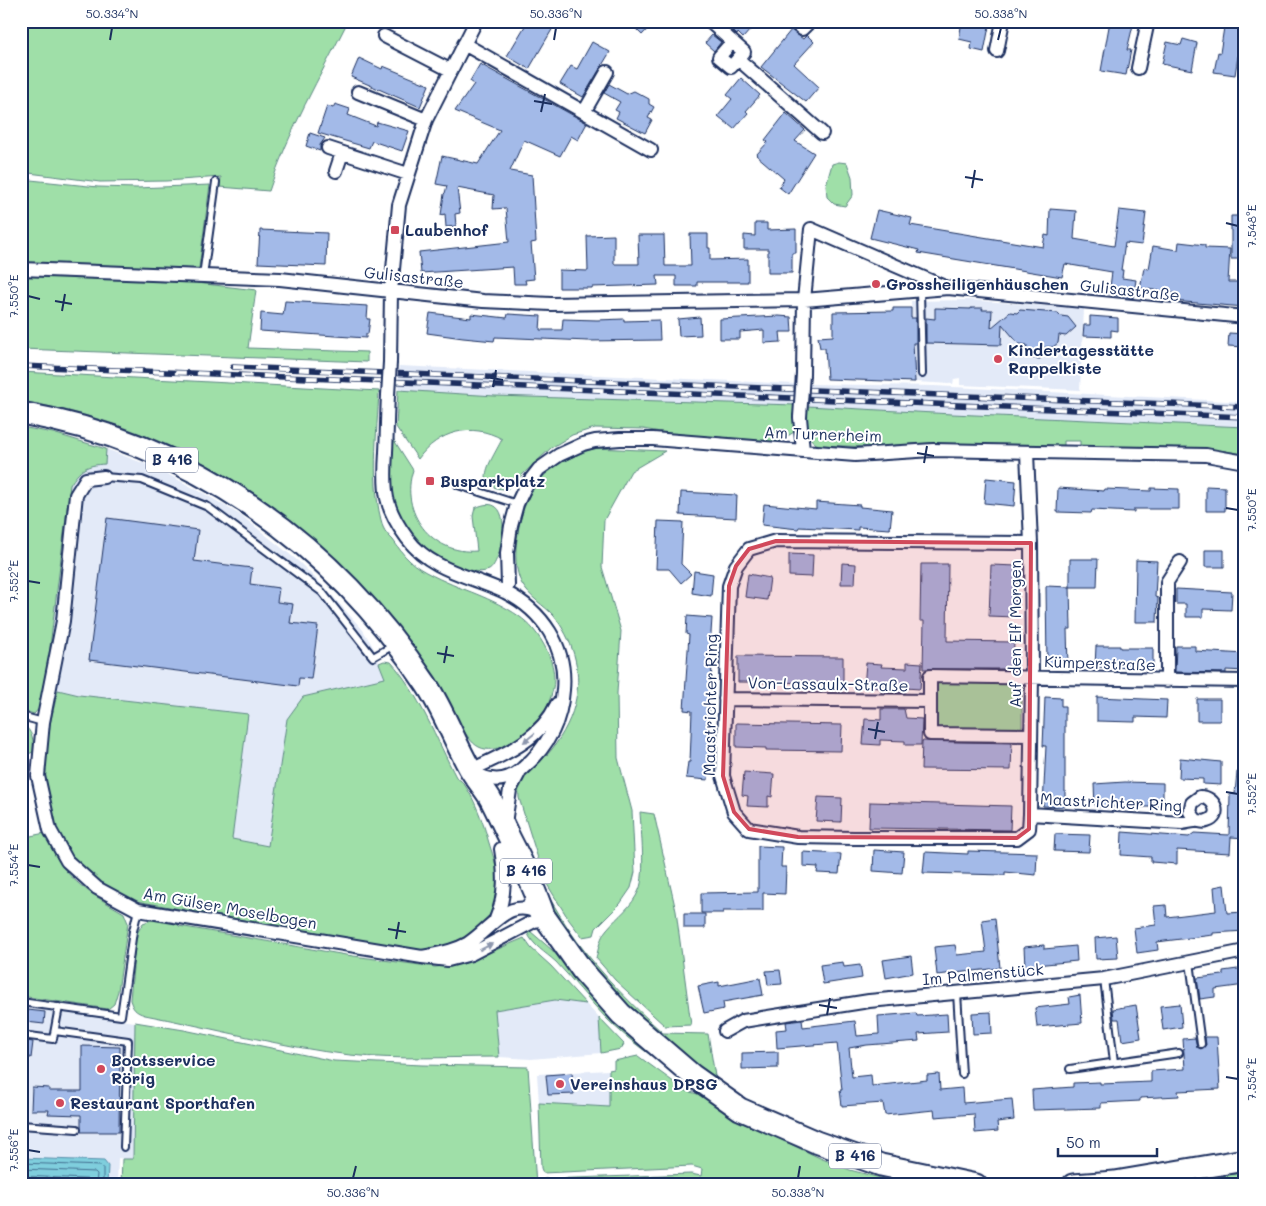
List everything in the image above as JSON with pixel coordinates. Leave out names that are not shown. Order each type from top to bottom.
[{"type":"main road","name":"B 416","points":[[21,413],[82,426],[125,440],[174,461],[228,490],[289,532],[320,560],[387,629],[439,705],[471,770],[490,797],[536,892],[544,916]]},
{"type":"main road","name":"B 416","points":[[471,770],[479,802],[526,896],[544,916],[582,970],[622,1014],[692,1075],[740,1108],[816,1142],[881,1165],[976,1185]]},
{"type":"main road","points":[[1074,1185],[1115,1182],[1245,1160]]},
{"type":"street","points":[[471,770],[484,778],[498,780],[507,778],[520,771],[538,753],[553,732],[562,703],[564,685],[562,660],[555,639],[533,610],[504,592],[442,567],[417,550],[399,526],[390,507],[385,487],[391,291],[399,205],[426,120],[476,21]]},
{"type":"street","points":[[709,21],[744,52],[731,67],[719,56],[732,42]]},
{"type":"street","points":[[793,21],[802,29],[810,21]]},
{"type":"street","points":[[997,51],[1005,38],[1003,21]]},
{"type":"street","points":[[1143,63],[1148,21]]},
{"type":"street","points":[[384,36],[450,70]]},
{"type":"street","points":[[464,44],[584,112],[606,127],[651,150]]},
{"type":"street","points":[[738,59],[822,133]]},
{"type":"street","points":[[584,112],[607,72]]},
{"type":"street","points":[[358,92],[426,120]]},
{"type":"street","points":[[328,148],[408,174]]},
{"type":"street","points":[[336,171],[342,152]]},
{"type":"street","points":[[803,451],[800,417],[803,374],[804,300],[811,229],[948,288]]},
{"type":"street","name":"Gulisastraße","points":[[21,269],[280,279],[483,301],[551,304],[804,300],[948,288],[1245,318]]},
{"type":"street","name":"Am Turnerheim","points":[[504,592],[508,585],[509,541],[517,504],[525,487],[548,462],[571,448],[595,441],[653,439],[855,454],[933,450],[1206,455],[1245,462]]},
{"type":"street","name":"Auf den Elf Morgen","points":[[1027,453],[1031,543],[1030,814]]},
{"type":"street","name":"Am Gülser Moselbogen","points":[[104,477],[86,479],[76,496],[63,621],[43,722],[35,778],[50,830],[67,861],[97,888],[138,910],[422,958],[448,960],[472,954],[544,916]]},
{"type":"street","name":"Maastrichter Ring","points":[[1031,543],[776,541],[749,549],[736,566],[729,586],[723,776],[734,812],[748,829],[807,837],[854,838],[1017,838],[1029,829],[1030,814],[1182,823],[1196,820]]},
{"type":"street","name":"Kümperstraße","points":[[1167,681],[1167,582],[1180,562]]},
{"type":"street","name":"Kümperstraße","points":[[930,701],[930,676],[1245,682]]},
{"type":"street","points":[[471,770],[505,754],[532,736],[552,713],[564,685]]},
{"type":"street","name":"Von-Lassaulx-Straße","points":[[725,699],[930,701]]},
{"type":"street","points":[[930,701],[930,734],[1030,735]]},
{"type":"street","points":[[504,827],[510,790],[520,771]]},
{"type":"street","points":[[496,919],[504,893],[504,870],[501,849]]},
{"type":"street","name":"Am Gülser Moselbogen","points":[[422,958],[446,952],[466,944],[508,911],[517,909],[532,910],[544,916]]},
{"type":"street","name":"Im Palmenstück","points":[[725,1031],[743,1021],[869,1001],[1104,979],[1245,951]]},
{"type":"lane","points":[[203,276],[216,182]]},
{"type":"lane","points":[[920,291],[922,374]]},
{"type":"lane","points":[[104,477],[142,480],[208,507],[322,592],[373,657],[398,643]]},
{"type":"lane","points":[[458,485],[517,504]]},
{"type":"lane","points":[[21,716],[43,722]]},
{"type":"lane","points":[[21,1002],[121,1016],[133,931],[138,910]]},
{"type":"lane","points":[[1190,962],[1201,1044]]},
{"type":"lane","points":[[1104,979],[1114,1062]]},
{"type":"lane","points":[[957,993],[962,1074]]},
{"type":"lane","points":[[21,1035],[53,1039],[59,1007]]},
{"type":"lane","points":[[55,1031],[128,1041],[124,1147]]},
{"type":"lane","points":[[1070,1068],[1179,1053]]},
{"type":"lane","points":[[21,1125],[77,1130]]},
{"type":"highlighted area","points":[[776,541],[1031,543],[1029,829],[1017,838],[798,837],[749,829],[734,812],[723,776],[729,586],[736,566],[749,549]]},
{"type":"shaded area","name":"Kindertagesstätte Rappelkiste","points":[[971,300],[1084,309],[1080,390],[960,385],[960,378],[954,379],[953,384],[915,382],[911,301]]},
{"type":"shaded area","points":[[399,366],[796,384],[795,405],[495,396],[398,390]]},
{"type":"shaded area","points":[[808,384],[934,386],[1245,402],[1245,427],[807,406]]},
{"type":"shaded area","points":[[106,449],[156,468],[242,516],[298,561],[325,588],[363,630],[373,647],[385,678],[303,697],[287,719],[269,846],[232,839],[248,714],[79,695],[45,687],[70,485],[78,473],[90,465],[105,463]]},
{"type":"shaded area","points":[[555,1000],[586,1004],[599,1018],[601,1053],[531,1059],[499,1057],[495,1010]]},
{"type":"shaded area","points":[[21,1006],[135,1022],[133,1160],[118,1158],[117,1185],[21,1185]]},
{"type":"shaded area","points":[[609,1070],[609,1107],[539,1103],[537,1074]]},
{"type":"green space","points":[[21,21],[348,21],[285,147],[269,191],[220,187],[221,177],[166,181],[100,182],[21,172]]},
{"type":"green space","points":[[839,162],[847,163],[852,177],[853,195],[845,206],[834,204],[827,197],[826,185],[832,164]]},
{"type":"green space","points":[[21,179],[98,187],[137,188],[210,185],[197,283],[256,290],[248,348],[367,352],[367,362],[21,349]]},
{"type":"green space","points":[[21,372],[379,391],[375,477],[379,511],[384,529],[414,565],[432,576],[508,609],[533,629],[548,652],[554,672],[554,685],[551,696],[540,719],[525,734],[502,747],[486,749],[473,743],[425,662],[414,648],[375,601],[333,558],[289,519],[242,486],[192,457],[138,433],[81,414],[21,401]]},
{"type":"green space","points":[[398,390],[495,396],[795,405],[794,432],[778,442],[690,437],[643,429],[595,428],[572,435],[551,448],[507,489],[495,488],[489,484],[486,478],[487,471],[502,439],[479,431],[456,432],[435,442],[418,459],[396,427]]},
{"type":"green space","points":[[807,406],[1245,427],[1245,454],[1206,448],[1080,446],[1080,441],[1064,441],[1064,446],[930,443],[871,447],[819,445],[808,434],[806,423]]},
{"type":"green space","points":[[21,427],[53,433],[106,449],[105,464],[93,465],[84,469],[70,485],[45,687],[41,706],[34,714],[21,710]]},
{"type":"green space","points":[[392,437],[413,470],[410,486],[411,501],[415,515],[423,528],[433,538],[446,546],[461,550],[477,551],[473,516],[475,508],[489,504],[497,508],[502,517],[503,529],[498,555],[494,565],[489,570],[480,572],[470,570],[438,558],[425,550],[409,533],[400,520],[393,498],[391,476]]},
{"type":"green space","points":[[595,448],[665,451],[631,471],[604,520],[602,567],[621,631],[617,693],[618,758],[632,811],[635,872],[631,888],[620,904],[596,928],[594,935],[582,937],[545,881],[519,798],[519,786],[522,781],[552,749],[567,725],[573,712],[578,687],[578,676],[574,655],[566,634],[554,616],[522,584],[517,568],[516,550],[520,521],[525,505],[540,480],[550,470],[563,462]]},
{"type":"green space","points":[[384,661],[391,662],[410,687],[456,777],[463,783],[471,795],[483,824],[496,867],[499,884],[497,899],[491,913],[471,933],[458,940],[429,949],[415,951],[136,901],[119,896],[92,879],[78,866],[53,824],[44,785],[46,741],[58,690],[79,695],[248,714],[232,839],[268,846],[287,719],[303,697],[385,678],[379,663]]},
{"type":"green space","points":[[936,682],[1022,683],[1022,733],[936,733]]},
{"type":"green space","points":[[21,724],[28,729],[33,740],[33,752],[21,759]]},
{"type":"green space","points":[[640,812],[654,814],[676,911],[691,1025],[665,1026],[615,980],[596,958],[603,935],[629,906],[639,890],[643,863]]},
{"type":"green space","points":[[45,833],[55,855],[69,874],[85,889],[124,913],[128,923],[118,991],[114,1004],[108,1009],[21,996],[21,838]]},
{"type":"green space","points":[[539,882],[572,934],[596,966],[663,1033],[708,1034],[716,1082],[631,1010],[596,971],[560,924]]},
{"type":"green space","points":[[163,918],[174,920],[179,926],[346,955],[435,967],[463,964],[524,938],[531,948],[551,966],[586,1004],[555,1000],[495,1010],[499,1057],[368,1057],[324,1052],[273,1042],[145,1015],[135,1010],[130,1000],[136,935],[143,923]]},
{"type":"green space","points":[[530,931],[552,950],[590,995],[665,1065],[605,1017],[556,962],[533,941],[527,932]]},
{"type":"green space","points":[[599,1018],[624,1044],[621,1049],[601,1053]]},
{"type":"green space","points":[[135,1022],[184,1030],[334,1061],[528,1067],[536,1185],[121,1185],[122,1159],[133,1159]]},
{"type":"green space","points":[[638,1056],[686,1091],[698,1094],[744,1122],[850,1170],[907,1185],[541,1185],[544,1179],[691,1174],[701,1176],[702,1169],[692,1166],[543,1173],[541,1168],[539,1103],[609,1107],[609,1070],[614,1069],[614,1061]]},
{"type":"green space","points":[[1245,1172],[1245,1182],[1236,1184],[1177,1185]]},
{"type":"water","points":[[21,1158],[104,1161],[108,1166],[107,1185],[21,1185]]},
{"type":"building","points":[[528,21],[557,21],[529,69],[507,56]]},
{"type":"building","points":[[628,21],[655,21],[642,35]]},
{"type":"building","points":[[723,21],[758,21],[743,38],[738,33],[737,35]]},
{"type":"building","points":[[962,21],[990,21],[984,52],[971,49],[972,42],[959,39]]},
{"type":"building","points":[[1110,21],[1134,21],[1127,50],[1131,50],[1126,75],[1101,71]]},
{"type":"building","points":[[1225,21],[1245,21],[1243,45],[1240,44],[1235,75],[1214,72],[1218,52],[1220,53]]},
{"type":"building","points":[[791,30],[803,39],[807,35],[814,42],[794,64],[819,87],[806,102],[761,67]]},
{"type":"building","points":[[712,35],[721,42],[714,51],[705,43]]},
{"type":"building","points":[[1183,39],[1197,43],[1192,70],[1162,64],[1167,42],[1181,45]]},
{"type":"building","points":[[592,42],[610,52],[583,97],[560,84],[571,66],[577,69]]},
{"type":"building","points":[[359,58],[382,69],[383,66],[429,85],[420,107],[351,77]]},
{"type":"building","points":[[480,64],[587,123],[578,140],[571,136],[560,156],[524,140],[510,171],[532,175],[536,242],[531,243],[534,279],[525,280],[526,284],[514,284],[513,267],[421,273],[419,252],[509,242],[506,208],[493,209],[494,195],[457,188],[460,213],[455,214],[456,226],[446,227],[445,214],[441,215],[447,186],[436,184],[442,156],[478,164],[500,130],[455,111],[474,84],[470,81]]},
{"type":"building","points":[[741,78],[760,95],[734,129],[718,116],[732,99],[727,95]]},
{"type":"building","points":[[609,84],[627,94],[634,91],[649,99],[649,104],[654,107],[648,118],[652,120],[645,133],[616,118],[619,112],[615,110],[620,102],[604,93]]},
{"type":"building","points":[[335,104],[350,109],[348,115],[376,126],[377,122],[409,131],[402,151],[372,141],[369,148],[318,133],[327,106],[333,108]]},
{"type":"building","points":[[786,113],[805,130],[795,141],[814,153],[788,194],[779,187],[784,179],[756,155],[768,142],[765,140]]},
{"type":"building","points":[[310,133],[325,138],[320,145],[320,151],[306,146]]},
{"type":"building","points":[[1050,209],[1076,211],[1074,239],[1114,246],[1119,210],[1146,213],[1142,245],[1125,243],[1121,270],[1123,270],[1122,278],[1136,280],[1133,298],[1109,294],[1112,272],[1065,264],[1062,277],[918,253],[919,250],[870,238],[877,210],[912,218],[910,225],[1043,247],[1045,235],[1049,236]]},
{"type":"building","points":[[1231,216],[1245,216],[1245,259],[1231,259]]},
{"type":"building","points":[[755,223],[767,223],[767,230],[796,229],[796,253],[792,253],[792,273],[768,273],[768,249],[744,249],[744,235],[755,236]]},
{"type":"building","points":[[260,230],[327,233],[326,266],[258,263]]},
{"type":"building","points":[[690,234],[708,234],[710,260],[748,259],[748,282],[697,282],[697,286],[676,286],[676,276],[657,276],[658,285],[559,288],[559,270],[588,271],[587,236],[614,235],[614,264],[639,264],[638,235],[664,235],[665,266],[691,266]]},
{"type":"building","points":[[1179,242],[1205,245],[1205,248],[1230,249],[1228,282],[1245,282],[1245,307],[1173,301],[1174,293],[1140,288],[1144,268],[1149,269],[1153,246],[1178,250]]},
{"type":"building","points":[[285,301],[368,306],[367,319],[370,319],[368,334],[366,334],[366,338],[260,331],[261,313],[283,315]]},
{"type":"building","points":[[893,308],[911,308],[911,318],[916,318],[916,343],[913,343],[915,382],[827,379],[825,348],[820,348],[818,337],[833,336],[833,312],[893,311]]},
{"type":"building","points":[[935,308],[983,308],[982,310],[992,310],[991,328],[1010,312],[1017,313],[1020,310],[1058,313],[1061,316],[1068,317],[1076,327],[1066,336],[1059,335],[1058,343],[1053,347],[1045,347],[1045,354],[1040,359],[1031,358],[1026,352],[1027,345],[1019,344],[1002,324],[1001,345],[926,343],[926,318],[935,319]]},
{"type":"building","points":[[430,313],[471,318],[471,314],[507,318],[508,314],[541,316],[540,330],[562,330],[563,319],[659,320],[660,340],[588,341],[495,337],[494,341],[463,338],[427,333]]},
{"type":"building","points":[[1090,316],[1118,318],[1118,331],[1111,330],[1111,337],[1083,336],[1084,325],[1090,325]]},
{"type":"building","points":[[700,317],[701,335],[679,336],[678,319]]},
{"type":"building","points":[[791,317],[792,332],[780,332],[781,342],[764,343],[764,330],[740,332],[740,339],[720,339],[720,319]]},
{"type":"building","points":[[1229,333],[1245,334],[1245,347],[1228,346]]},
{"type":"building","points":[[986,478],[1016,481],[1014,506],[984,503]]},
{"type":"building","points":[[1206,486],[1225,487],[1225,511],[1206,511]]},
{"type":"building","points":[[1058,488],[1104,491],[1105,489],[1151,491],[1151,488],[1179,489],[1179,509],[1134,509],[1134,512],[1092,510],[1091,513],[1057,512]]},
{"type":"building","points":[[681,492],[737,495],[736,518],[680,515]]},
{"type":"building","points":[[816,502],[860,505],[860,507],[892,510],[890,529],[858,527],[858,530],[799,527],[798,529],[762,525],[764,504],[816,509]]},
{"type":"building","points":[[107,518],[198,530],[194,561],[252,568],[250,584],[279,588],[277,602],[293,604],[290,623],[318,626],[311,679],[299,678],[298,686],[89,660]]},
{"type":"building","points":[[658,521],[683,522],[681,564],[691,574],[681,583],[669,569],[656,569]]},
{"type":"building","points":[[1205,550],[1224,550],[1224,567],[1205,567]]},
{"type":"building","points":[[789,554],[813,555],[812,577],[789,576]]},
{"type":"building","points":[[1070,559],[1098,559],[1097,587],[1070,587]]},
{"type":"building","points":[[1136,560],[1157,561],[1155,597],[1158,598],[1157,622],[1135,622]]},
{"type":"building","points":[[842,563],[856,564],[855,584],[841,584]]},
{"type":"building","points":[[921,564],[948,564],[947,641],[1014,642],[1013,669],[923,669],[924,621],[920,621]]},
{"type":"building","points":[[991,565],[1017,566],[1015,617],[989,616]]},
{"type":"building","points":[[694,571],[713,574],[711,596],[692,593]]},
{"type":"building","points":[[748,574],[770,578],[767,600],[745,597]]},
{"type":"building","points":[[1046,586],[1070,587],[1071,629],[1067,629],[1068,666],[1047,666]]},
{"type":"building","points":[[1176,589],[1232,592],[1231,610],[1203,609],[1203,617],[1186,617],[1186,604],[1176,604]]},
{"type":"building","points":[[687,616],[712,618],[710,648],[713,649],[708,731],[713,731],[708,780],[686,778],[688,762],[690,762],[692,711],[684,710],[689,635],[686,634]]},
{"type":"building","points":[[1096,646],[1153,648],[1153,668],[1095,667]]},
{"type":"building","points":[[1176,646],[1195,646],[1195,651],[1245,654],[1245,671],[1226,670],[1226,673],[1175,672]]},
{"type":"building","points":[[738,656],[843,657],[843,683],[738,682]]},
{"type":"building","points":[[907,662],[922,663],[920,689],[905,688],[905,693],[881,692],[881,688],[864,687],[866,663],[882,664],[881,667],[907,668]]},
{"type":"building","points":[[1045,697],[1061,698],[1061,706],[1065,706],[1065,807],[1043,806],[1046,746],[1043,746]]},
{"type":"building","points":[[1097,697],[1167,700],[1166,718],[1135,717],[1135,722],[1097,721]]},
{"type":"building","points":[[1197,699],[1220,699],[1220,721],[1197,721]]},
{"type":"building","points":[[881,709],[904,709],[906,718],[922,719],[921,745],[905,745],[905,741],[880,740],[880,745],[863,744],[865,719],[881,720]]},
{"type":"building","points":[[736,723],[842,725],[841,751],[766,750],[766,748],[736,747]]},
{"type":"building","points":[[922,741],[1012,743],[1011,770],[921,769]]},
{"type":"building","points":[[1180,758],[1221,762],[1221,785],[1203,784],[1203,779],[1179,778]]},
{"type":"building","points":[[744,772],[774,774],[772,797],[768,796],[768,807],[747,806],[748,796],[742,795]]},
{"type":"building","points":[[1237,772],[1245,772],[1245,838],[1231,837],[1230,853],[1177,850],[1177,864],[1151,862],[1151,857],[1121,855],[1122,832],[1189,837],[1194,833],[1229,835],[1230,794],[1235,794]]},
{"type":"building","points":[[1125,782],[1163,783],[1163,807],[1095,807],[1094,784]]},
{"type":"building","points":[[818,797],[842,798],[841,822],[816,821]]},
{"type":"building","points":[[870,802],[1011,806],[1010,830],[869,828]]},
{"type":"building","points":[[1055,834],[1090,835],[1089,852],[1054,851]]},
{"type":"building","points":[[758,846],[782,847],[781,867],[786,867],[785,894],[763,893],[763,911],[701,913],[701,893],[758,892]]},
{"type":"building","points":[[874,850],[904,852],[902,873],[873,871]]},
{"type":"building","points":[[968,851],[1037,853],[1036,875],[1005,872],[1005,875],[923,873],[925,852],[968,854]]},
{"type":"building","points":[[803,852],[841,854],[839,874],[817,873],[818,867],[803,866]]},
{"type":"building","points":[[1224,885],[1227,913],[1245,912],[1245,931],[1213,933],[1213,935],[1157,942],[1158,950],[1137,953],[1134,928],[1156,925],[1154,906],[1166,905],[1167,917],[1216,911],[1214,887]]},
{"type":"building","points":[[684,914],[705,914],[705,928],[684,928]]},
{"type":"building","points":[[995,918],[1000,968],[937,975],[934,947],[955,945],[957,955],[986,952],[982,920]]},
{"type":"building","points":[[1116,936],[1118,958],[1096,959],[1095,938]]},
{"type":"building","points":[[1044,945],[1044,949],[1076,946],[1077,961],[1025,966],[1024,947]]},
{"type":"building","points":[[911,956],[913,973],[886,978],[883,960]]},
{"type":"building","points":[[843,962],[844,967],[860,965],[862,978],[823,984],[820,965]]},
{"type":"building","points":[[1245,968],[1245,985],[1215,989],[1215,997],[1200,999],[1197,978],[1223,975],[1223,971]]},
{"type":"building","points":[[780,970],[782,984],[768,985],[766,971]]},
{"type":"building","points":[[760,978],[763,995],[723,1002],[724,1009],[704,1013],[698,986],[719,982],[719,986]]},
{"type":"building","points":[[1080,995],[1082,1023],[1037,1027],[1035,1008],[1070,1004],[1069,997]]},
{"type":"building","points":[[1180,1004],[1182,1027],[1163,1030],[1160,1006]]},
{"type":"building","points":[[1136,1005],[1141,1038],[1122,1041],[1119,1019],[1114,1019],[1113,1009]]},
{"type":"building","points":[[28,1010],[45,1012],[44,1024],[26,1022]]},
{"type":"building","points":[[991,1012],[992,1033],[973,1034],[972,1013]]},
{"type":"building","points":[[916,1013],[917,1016],[947,1014],[948,1032],[918,1034],[919,1041],[849,1048],[852,1077],[871,1075],[872,1086],[927,1080],[927,1075],[939,1074],[940,1090],[962,1088],[963,1103],[1012,1099],[1014,1120],[997,1122],[998,1131],[975,1133],[974,1114],[935,1117],[934,1110],[885,1115],[883,1103],[842,1106],[837,1043],[777,1048],[776,1030],[787,1029],[786,1022],[802,1020],[803,1027],[855,1021],[857,1036],[879,1034],[878,1016]]},
{"type":"building","points":[[1205,1037],[1217,1037],[1220,1089],[1178,1091],[1179,1096],[1101,1103],[1101,1108],[1033,1110],[1032,1090],[1073,1087],[1073,1083],[1151,1082],[1151,1071],[1185,1069],[1183,1039],[1195,1038],[1197,1047],[1201,1049],[1206,1045]]},
{"type":"building","points":[[21,1040],[33,1042],[31,1058],[21,1057]]},
{"type":"building","name":"Bootsservice Rörig","points":[[82,1046],[120,1047],[119,1132],[81,1132],[81,1115],[48,1114],[49,1110],[31,1110],[32,1087],[49,1088],[49,1091],[82,1091]]},
{"type":"building","points":[[778,1052],[778,1068],[742,1069],[742,1053]]},
{"type":"building","name":"Vereinshaus DPSG","points":[[572,1073],[574,1094],[548,1095],[546,1075]]},
{"type":"railway","points":[[21,366],[1245,417]]},
{"type":"railway","points":[[233,367],[1245,407]]},
{"type":"place","name":"Laubenhof","points":[[395,230]]},
{"type":"place","name":"Grossheiligenhäuschen","points":[[876,284]]},
{"type":"place","name":"Kindertagesstätte Rappelkiste","points":[[998,359]]},
{"type":"place","name":"Busparkplatz","points":[[430,481]]},
{"type":"place","name":"Bootsservice Rörig","points":[[101,1069]]},
{"type":"place","name":"Vereinshaus DPSG","points":[[560,1084]]},
{"type":"place","name":"Restaurant Sporthafen","points":[[60,1103]]}]
